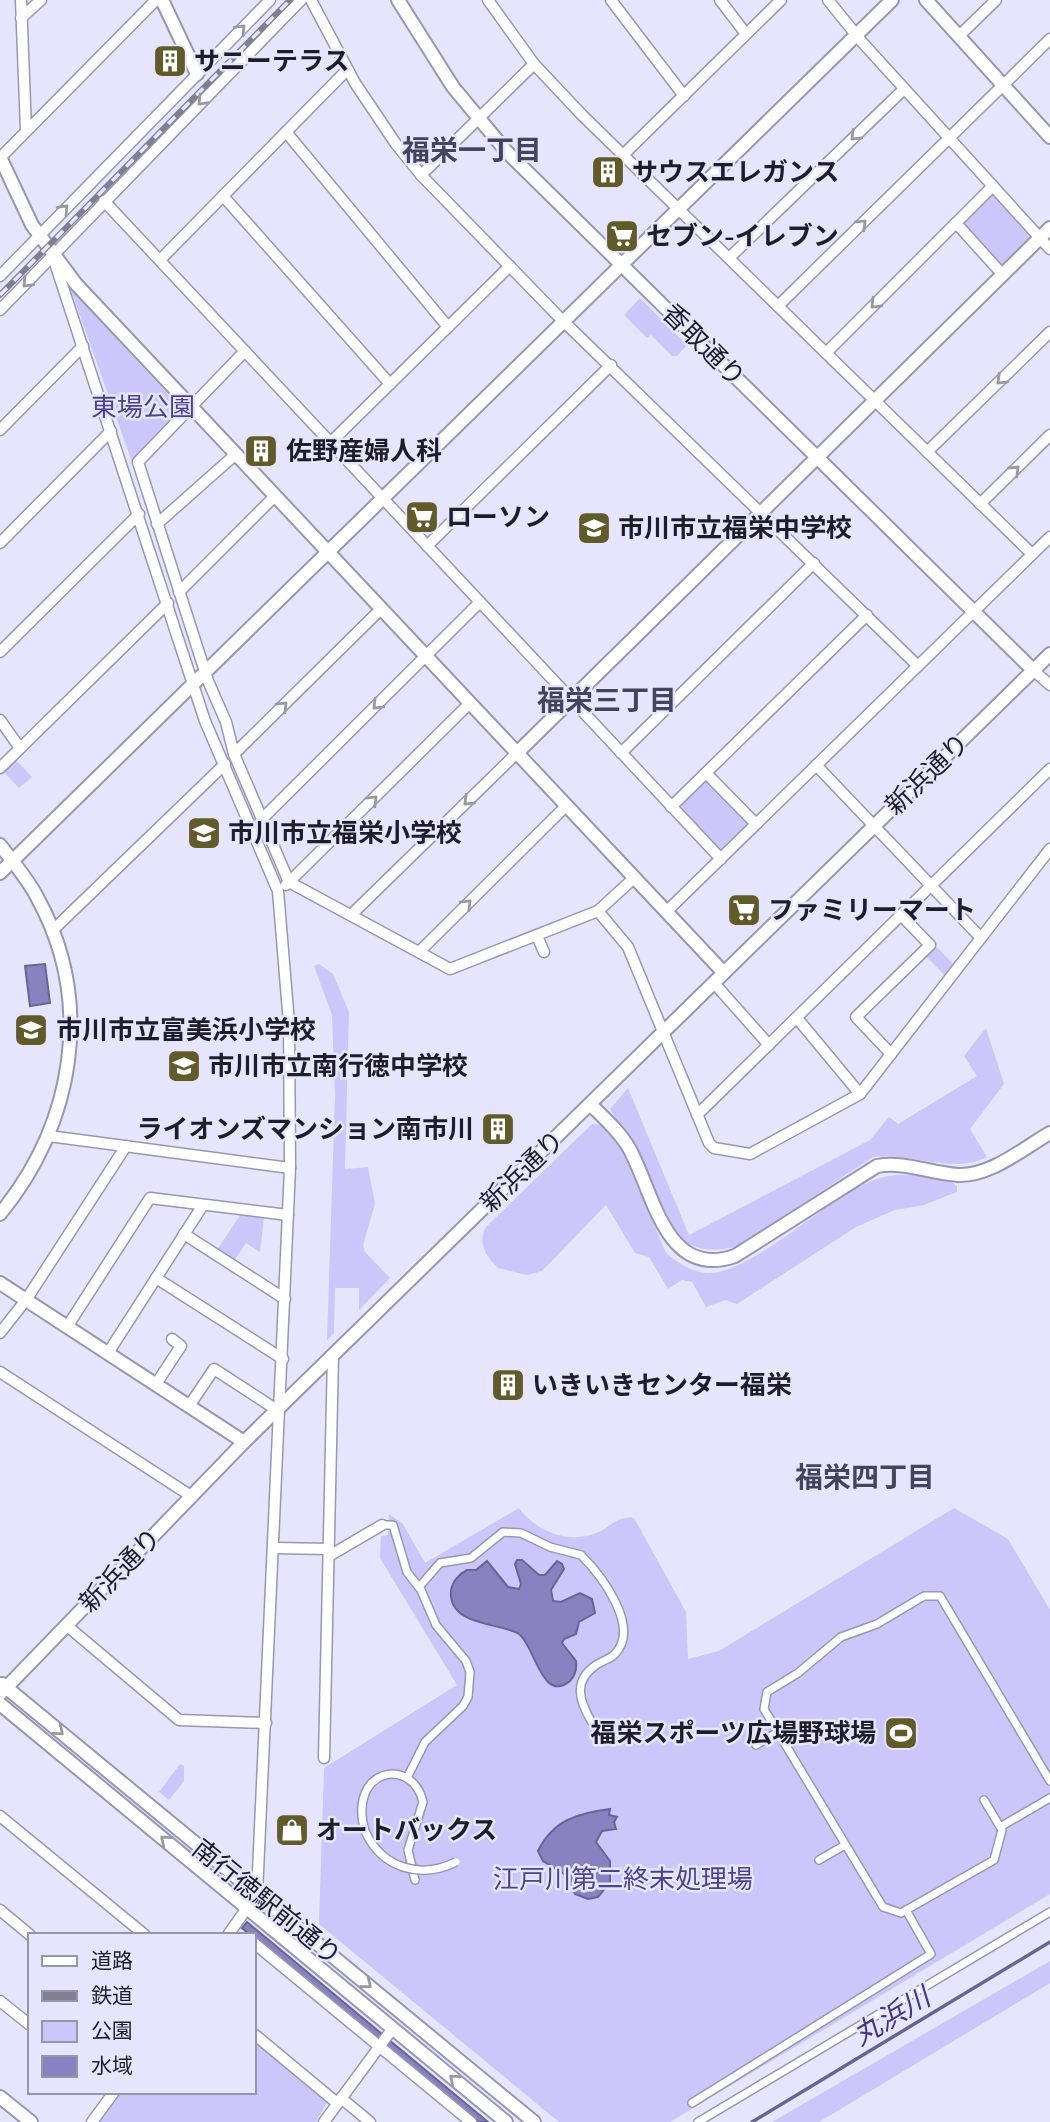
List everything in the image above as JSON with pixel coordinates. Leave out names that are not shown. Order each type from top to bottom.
[{"type":"street","points":[[21,0],[26,131]]},
{"type":"street","points":[[21,19],[41,0]]},
{"type":"street","points":[[156,0],[0,158],[20,205],[52,254],[88,298],[724,973]]},
{"type":"street","points":[[162,0],[197,74]]},
{"type":"street","points":[[0,276],[270,0]]},
{"type":"street","points":[[0,310],[301,0]]},
{"type":"street","points":[[311,0],[347,70],[390,136],[421,175],[565,321],[918,666]]},
{"type":"street","name":"香取通り","points":[[398,0],[430,55],[478,119],[622,265],[1033,670]]},
{"type":"street","points":[[488,0],[534,64],[623,155],[1032,554]]},
{"type":"street","points":[[611,0],[684,96]]},
{"type":"street","points":[[720,0],[746,34]]},
{"type":"street","points":[[623,155],[781,0]]},
{"type":"street","points":[[828,0],[856,35],[1050,250]]},
{"type":"street","points":[[0,873],[892,0]]},
{"type":"street","points":[[926,0],[1049,133]]},
{"type":"street","points":[[959,36],[996,0]]},
{"type":"street","points":[[778,306],[1050,39]]},
{"type":"street","points":[[421,175],[534,64]]},
{"type":"street","points":[[160,260],[347,70]]},
{"type":"street","points":[[729,258],[904,89]]},
{"type":"street","points":[[286,132],[448,327]]},
{"type":"street","points":[[826,353],[993,186]]},
{"type":"street","points":[[223,196],[390,384]]},
{"type":"street","points":[[104,201],[720,859]]},
{"type":"street","points":[[956,223],[1003,275]]},
{"type":"street","points":[[352,914],[1050,228]]},
{"type":"street","points":[[52,254],[62,295],[83,346],[195,683],[205,721],[278,891],[289,1024],[290,1168],[257,1894]]},
{"type":"street","points":[[331,442],[510,266]]},
{"type":"street","points":[[927,452],[1050,332]]},
{"type":"street","points":[[1,426],[83,346]]},
{"type":"street","points":[[245,351],[190,405],[138,462],[148,484],[157,524],[205,672],[226,722],[234,754],[289,882],[454,969],[598,911],[634,878]]},
{"type":"street","points":[[427,546],[611,365]]},
{"type":"street","points":[[0,543],[111,431]]},
{"type":"street","points":[[980,504],[1050,435]]},
{"type":"street","points":[[157,524],[236,454]]},
{"type":"street","points":[[179,592],[275,496]]},
{"type":"street","points":[[0,652],[139,514]]},
{"type":"street","points":[[666,912],[1050,537]]},
{"type":"street","points":[[621,753],[814,563]]},
{"type":"street","points":[[262,818],[480,602]]},
{"type":"street","points":[[0,768],[168,603]]},
{"type":"street","points":[[234,754],[381,609]]},
{"type":"street","points":[[671,807],[867,615]]},
{"type":"street","name":"新浜通り","points":[[2,1688],[244,1442],[1050,654]]},
{"type":"street","points":[[1033,670],[1050,685]]},
{"type":"street","points":[[278,891],[470,704]]},
{"type":"street","points":[[0,720],[20,748]]},
{"type":"street","points":[[52,931],[225,764]]},
{"type":"street","points":[[816,765],[981,938]]},
{"type":"street","points":[[697,1115],[1050,769]]},
{"type":"street","points":[[706,773],[756,824]]},
{"type":"street","points":[[419,952],[566,806]]},
{"type":"street","points":[[0,845],[36,896],[52,931],[65,974],[71,1031],[66,1080],[49,1136],[28,1176],[0,1214]]},
{"type":"street","points":[[598,911],[628,947],[697,1115],[714,1148],[750,1154],[860,1094],[1050,849]]},
{"type":"street","points":[[891,1054],[856,1017],[930,945],[901,915]]},
{"type":"street","points":[[537,936],[544,952]]},
{"type":"street","points":[[714,983],[769,1045]]},
{"type":"street","points":[[797,1017],[860,1094]]},
{"type":"street","points":[[590,1104],[628,1147],[671,1239],[685,1253],[708,1261],[735,1256],[877,1166],[899,1165],[972,1175],[995,1166],[1050,1132]]},
{"type":"street","points":[[49,1136],[290,1168]]},
{"type":"street","points":[[0,1333],[26,1300],[126,1146]]},
{"type":"street","points":[[67,1327],[150,1199],[288,1215]]},
{"type":"street","points":[[108,1353],[203,1205]]},
{"type":"street","points":[[184,1234],[285,1299]]},
{"type":"street","points":[[156,1279],[282,1359]]},
{"type":"street","points":[[0,1283],[244,1442]]},
{"type":"street","points":[[156,1384],[181,1346],[172,1339]]},
{"type":"street","points":[[324,1758],[333,1356]]},
{"type":"street","points":[[189,1406],[214,1369],[279,1408]]},
{"type":"street","points":[[0,1372],[191,1496]]},
{"type":"street","points":[[274,1548],[329,1553],[382,1525],[393,1525],[407,1572],[419,1587],[436,1625],[466,1661],[471,1684],[463,1706],[425,1742],[414,1759],[407,1778]]},
{"type":"street","points":[[419,1587],[440,1563],[471,1558],[503,1532],[521,1533],[550,1547],[581,1555],[617,1607],[624,1625],[620,1647],[614,1656],[596,1665],[582,1680],[579,1696],[590,1721]]},
{"type":"street","points":[[984,1800],[1000,1827],[997,1855],[990,1864],[906,1910],[895,1913],[883,1908],[764,1709],[766,1692],[798,1672],[841,1637],[877,1624],[924,1595],[932,1594],[944,1601],[1050,1781]]},
{"type":"street","points":[[66,1625],[179,1720],[265,1723]]},
{"type":"street","name":"南行徳駅前通り","points":[[2,1688],[534,2122]]},
{"type":"street","name":"南行徳駅前通り","points":[[0,1704],[247,1909],[384,2038],[506,2122]]},
{"type":"street","points":[[756,1745],[778,1732]]},
{"type":"street","points":[[415,1881],[408,1850],[423,1802],[420,1791],[407,1778],[388,1774],[368,1786],[361,1804],[366,1831],[382,1856],[406,1868],[428,1871],[456,1862]]},
{"type":"street","points":[[1000,1827],[1050,1798]]},
{"type":"street","points":[[0,1816],[143,1933]]},
{"type":"street","points":[[819,1860],[845,1845]]},
{"type":"street","points":[[231,1930],[247,1909]]},
{"type":"street","points":[[0,1910],[28,1933]]},
{"type":"street","points":[[692,2102],[931,1954],[906,1910]]},
{"type":"street","points":[[698,2122],[1050,1913]]},
{"type":"street","points":[[256,1943],[384,2038],[471,2122]]},
{"type":"street","points":[[0,2001],[28,2023]]},
{"type":"street","points":[[256,2036],[370,2122]]},
{"type":"street","points":[[324,2122],[384,2038]]},
{"type":"street","points":[[92,2122],[111,2094]]},
{"type":"street","points":[[0,2097],[31,2122]]},
{"type":"green space","points":[[989,195],[995,196],[1029,234],[1029,238],[1003,264],[998,264],[963,226],[964,221]]},
{"type":"green space","name":"東場公園","points":[[71,290],[180,407],[132,462]]},
{"type":"green space","points":[[640,298],[687,345],[677,356],[672,356],[651,335],[647,338],[624,315]]},
{"type":"green space","points":[[16,760],[32,777],[19,788],[3,771]]},
{"type":"green space","points":[[705,780],[709,780],[747,820],[747,825],[723,849],[718,849],[682,809],[682,803]]},
{"type":"green space","points":[[935,945],[954,965],[945,976],[925,955]]},
{"type":"green space","points":[[319,964],[333,974],[349,1012],[345,1169],[368,1167],[375,1204],[363,1245],[365,1252],[390,1278],[359,1310],[359,1288],[335,1288],[334,1333],[327,1340],[335,1096],[332,1015],[314,966]]},
{"type":"green space","points":[[986,1028],[1004,1084],[970,1129],[987,1157],[974,1162],[946,1164],[902,1157],[873,1157],[739,1246],[730,1248],[713,1250],[697,1247],[675,1232],[639,1155],[610,1109],[628,1088],[689,1235],[870,1140],[889,1117],[898,1124],[977,1076],[964,1056]]},
{"type":"green space","points":[[592,1124],[601,1125],[622,1151],[666,1253],[686,1267],[703,1273],[727,1270],[747,1261],[837,1200],[886,1176],[923,1176],[951,1182],[957,1186],[957,1192],[924,1205],[895,1210],[856,1227],[737,1304],[725,1300],[706,1307],[692,1282],[682,1280],[668,1289],[649,1257],[635,1253],[606,1205],[542,1271],[527,1275],[498,1268],[484,1249],[482,1238],[486,1227]]},
{"type":"green space","points":[[241,1214],[264,1217],[260,1252],[246,1243],[234,1261],[217,1250]]},
{"type":"green space","name":"江戸川第二終末処理場","points":[[519,1508],[544,1530],[565,1536],[588,1536],[619,1520],[634,1518],[686,1612],[688,1659],[719,1651],[954,1508],[1008,1539],[1050,1610],[1050,1894],[670,2122],[559,2122],[319,1924],[324,1768],[457,1685],[380,1558],[381,1536],[388,1535],[389,1514],[403,1524],[425,1563]]},
{"type":"green space","points":[[180,1764],[184,1766],[184,1781],[169,1800],[159,1792]]},
{"type":"green space","points":[[1050,1961],[1050,1983],[819,2122],[772,2122]]},
{"type":"green space","points":[[256,2043],[327,2102],[316,2122],[98,2122],[118,2094],[256,2094]]},
{"type":"water","points":[[45,964],[50,1003],[30,1006],[25,966]]},
{"type":"water","points":[[517,1560],[522,1560],[539,1575],[545,1575],[557,1561],[562,1564],[564,1569],[551,1590],[553,1601],[561,1602],[580,1593],[592,1599],[595,1613],[579,1622],[576,1634],[564,1639],[562,1643],[576,1661],[576,1667],[572,1679],[560,1686],[552,1685],[546,1679],[519,1634],[467,1618],[452,1603],[451,1591],[456,1579],[467,1570],[476,1570],[487,1561],[508,1587],[519,1589],[521,1584],[515,1564]]},
{"type":"water","points":[[610,1809],[609,1815],[617,1817],[614,1822],[616,1829],[602,1831],[596,1842],[610,1861],[610,1882],[598,1897],[588,1899],[575,1894],[564,1874],[543,1861],[538,1851],[544,1840],[559,1825],[577,1816]]},
{"type":"water","points":[[247,1922],[488,2122],[476,2122],[256,1940],[256,1933],[248,1933],[242,1928]]},
{"type":"waterway","name":"丸浜川","points":[[752,2122],[1050,1942]]},
{"type":"railway","points":[[0,295],[290,0]]},
{"type":"place","name":"サニーテラス","points":[[170,61]]},
{"type":"place","name":"サウスエレガンス","points":[[608,172]]},
{"type":"place","name":"セブン-イレブン","points":[[622,236]]},
{"type":"place","name":"佐野産婦人科","points":[[261,451]]},
{"type":"place","name":"ローソン","points":[[422,517]]},
{"type":"place","name":"市川市立福栄中学校","points":[[594,528]]},
{"type":"place","name":"市川市立福栄小学校","points":[[204,833]]},
{"type":"place","name":"ファミリーマート","points":[[744,910]]},
{"type":"place","name":"市川市立富美浜小学校","points":[[31,1030]]},
{"type":"place","name":"市川市立南行徳中学校","points":[[184,1066]]},
{"type":"place","name":"ライオンズマンション南市川","points":[[498,1129]]},
{"type":"place","name":"いきいきセンター福栄","points":[[508,1385]]},
{"type":"place","name":"福栄スポーツ広場野球場","points":[[901,1733]]},
{"type":"place","name":"オートバックス","points":[[292,1830]]},
{"type":"district","name":"福栄一丁目","points":[[472,150]]},
{"type":"district","name":"福栄三丁目","points":[[607,700]]},
{"type":"district","name":"福栄四丁目","points":[[865,1477]]}]
